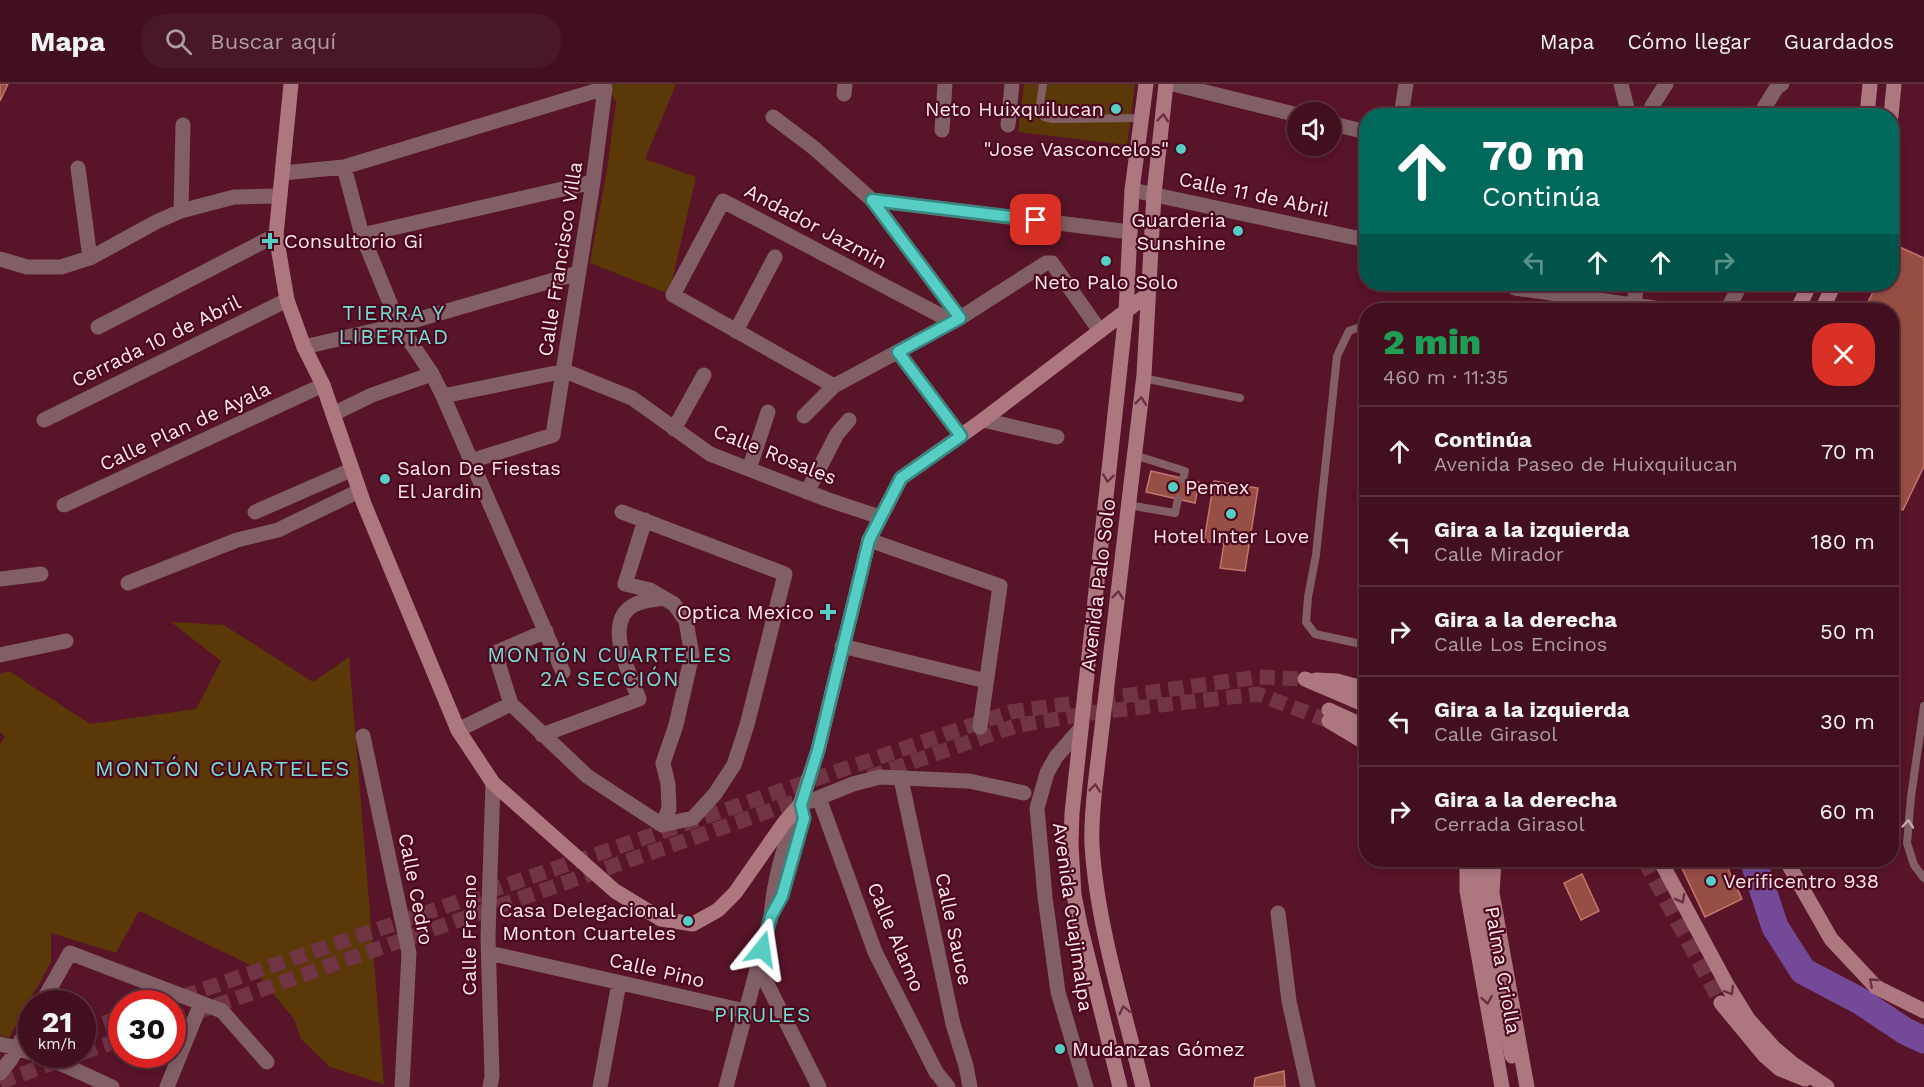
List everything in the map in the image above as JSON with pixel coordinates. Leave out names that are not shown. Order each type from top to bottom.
[{"type":"main road","points":[[291,84],[276,235],[287,300],[304,347],[323,385],[359,491],[458,730],[493,783],[615,891],[661,919],[693,924],[718,910],[735,893],[784,824],[801,805],[818,750],[869,540],[901,478],[983,420],[1147,295]]},
{"type":"main road","name":"Avenida Palo Solo","points":[[1120,1087],[1076,905],[1071,844],[1072,813],[1126,312],[1132,190],[1146,84]]},
{"type":"main road","name":"Avenida Palo Solo","points":[[1143,1087],[1102,921],[1092,830],[1095,786],[1143,378],[1154,194],[1166,84]]},
{"type":"main road","points":[[1868,108],[1870,84]]},
{"type":"main road","points":[[1892,108],[1894,84]]},
{"type":"main road","points":[[1099,561],[1122,563]]},
{"type":"main road","points":[[1359,687],[1337,681],[1305,679],[1359,702]]},
{"type":"main road","points":[[1359,725],[1329,715],[1359,738]]},
{"type":"main road","name":"Palma Criolla","points":[[1467,867],[1467,891],[1502,1087]]},
{"type":"main road","points":[[1480,867],[1480,891],[1493,970],[1512,1056],[1527,1087]]},
{"type":"main road","name":"Palma Criolla","points":[[1494,867],[1492,889],[1527,1087]]},
{"type":"main road","points":[[1664,867],[1727,985],[1748,1019],[1774,1048],[1826,1087]]},
{"type":"main road","points":[[1790,867],[1831,939],[1876,987],[1924,1011]]},
{"type":"main road","points":[[1471,915],[1484,922],[1493,916],[1495,908]]},
{"type":"main road","points":[[1095,990],[1118,983]]},
{"type":"main road","points":[[1721,1003],[1764,1054],[1780,1069],[1826,1087]]},
{"type":"street","points":[[942,130],[945,84]]},
{"type":"street","points":[[1008,125],[1012,84]]},
{"type":"street","points":[[1173,84],[1287,112]]},
{"type":"street","points":[[1402,108],[1406,84]]},
{"type":"street","points":[[1621,84],[1627,108]]},
{"type":"street","points":[[1652,108],[1666,84]]},
{"type":"street","points":[[1764,108],[1777,87],[1782,84]]},
{"type":"street","name":"Calle Francisco Villa","points":[[344,167],[605,88],[565,371],[553,435],[471,461]]},
{"type":"street","points":[[773,117],[814,148],[872,200],[956,320]]},
{"type":"street","points":[[181,211],[183,125]]},
{"type":"street","points":[[1341,126],[1359,130]]},
{"type":"street","points":[[283,173],[344,167],[362,235],[399,325],[432,374],[443,396],[562,672]]},
{"type":"street","points":[[78,168],[90,258]]},
{"type":"street","points":[[362,235],[593,182]]},
{"type":"street","name":"Calle 11 de Abril","points":[[1132,190],[1359,238]]},
{"type":"street","points":[[0,259],[27,267],[61,267],[90,258],[181,211],[234,197],[280,196]]},
{"type":"street","points":[[872,200],[1130,232]]},
{"type":"street","name":"Andador Jazmin","points":[[736,331],[673,295],[723,201],[956,320]]},
{"type":"street","points":[[98,327],[276,235]]},
{"type":"street","points":[[775,257],[736,331],[834,386]]},
{"type":"street","points":[[804,416],[834,386],[956,320],[1050,262],[1100,331]]},
{"type":"street","points":[[304,347],[399,325],[578,273]]},
{"type":"street","points":[[1565,291],[1610,303]]},
{"type":"street","name":"Cerrada 10 de Abril","points":[[44,420],[287,300]]},
{"type":"street","points":[[898,352],[961,436]]},
{"type":"street","points":[[443,396],[565,371]]},
{"type":"street","name":"Calle Rosales","points":[[565,371],[633,398],[710,454],[807,492],[880,517]]},
{"type":"street","points":[[333,414],[372,395],[432,374]]},
{"type":"street","points":[[674,429],[704,375]]},
{"type":"street","name":"Calle Plan de Ayala","points":[[64,505],[323,385]]},
{"type":"street","points":[[749,470],[768,412]]},
{"type":"street","points":[[807,492],[837,434],[849,420]]},
{"type":"street","points":[[983,420],[1057,438]]},
{"type":"street","points":[[255,512],[351,470]]},
{"type":"street","points":[[128,583],[237,540],[278,530],[359,491]]},
{"type":"street","points":[[546,631],[495,652],[511,704],[587,776],[663,825],[693,818],[715,794],[734,765],[747,725],[785,574],[622,512]]},
{"type":"street","points":[[645,520],[625,584],[650,590],[674,604],[686,621],[692,655],[676,725],[663,763],[668,784],[669,809],[663,825]]},
{"type":"street","points":[[869,540],[1000,586],[980,727]]},
{"type":"street","points":[[0,579],[41,574]]},
{"type":"street","points":[[542,735],[639,699],[619,639],[618,624],[626,611],[636,603],[664,598]]},
{"type":"street","points":[[0,655],[66,641]]},
{"type":"street","points":[[843,646],[986,681]]},
{"type":"street","points":[[458,730],[511,704]]},
{"type":"street","name":"Avenida Cuajimalpa","points":[[1081,728],[1056,757],[1047,772],[1036,808],[1058,992],[1086,1087]]},
{"type":"street","name":"Calle Cedro","points":[[363,736],[409,953],[402,1087]]},
{"type":"street","points":[[726,1087],[771,916],[773,894],[791,828],[801,805],[853,784],[880,777],[983,783],[1024,793]]},
{"type":"street","name":"Calle Sauce","points":[[901,779],[953,1024],[970,1087]]},
{"type":"street","name":"Calle Fresno","points":[[490,1087],[492,1076],[488,938],[493,783]]},
{"type":"street","name":"Calle Alamo","points":[[819,798],[875,952],[936,1071],[948,1087]]},
{"type":"street","points":[[1278,913],[1289,1001],[1308,1087]]},
{"type":"street","points":[[49,990],[70,953],[222,1011],[267,1062]]},
{"type":"street","name":"Calle Pino","points":[[489,953],[745,1011]]},
{"type":"street","points":[[758,966],[819,1087]]},
{"type":"street","points":[[600,1087],[619,983]]},
{"type":"street","points":[[167,1087],[201,1003]]},
{"type":"street","points":[[0,1044],[68,1067],[112,1087]]},
{"type":"street","points":[[0,1073],[18,1045]]},
{"type":"lane","points":[[1043,84],[1039,110],[1044,117],[1053,119],[1142,118]]},
{"type":"lane","points":[[1359,328],[1349,332],[1337,356],[1316,555],[1306,622],[1315,634],[1359,643]]},
{"type":"lane","points":[[1143,378],[1240,398]]},
{"type":"lane","points":[[1134,455],[1185,471],[1183,479]]},
{"type":"lane","points":[[1128,505],[1175,513],[1178,500]]},
{"type":"lane","points":[[1924,706],[1906,843],[1914,865],[1924,878]]},
{"type":"shaded area","points":[[607,84],[676,84],[645,159],[696,177],[669,294],[590,263],[608,164],[616,102]]},
{"type":"shaded area","points":[[1024,84],[1135,84],[1127,145],[1018,132]]},
{"type":"shaded area","points":[[171,622],[224,625],[313,682],[349,657],[384,1084],[330,1067],[301,1039],[294,1019],[250,965],[139,911],[116,953],[51,933],[51,962],[36,990],[18,990],[18,1022],[9,1038],[0,1035],[0,744],[5,737],[0,732],[0,674],[9,671],[90,724],[196,709],[221,661]]},
{"type":"building","points":[[0,84],[8,84],[0,101]]},
{"type":"building","points":[[1899,247],[1924,258],[1924,466],[1903,510],[1899,508],[1899,303],[1868,303],[1874,291],[1899,291]]},
{"type":"building","name":"Pemex","points":[[1151,471],[1199,482],[1195,503],[1146,492]]},
{"type":"building","name":"Hotel Inter Love","points":[[1214,481],[1258,488],[1245,571],[1220,568],[1224,544],[1204,541]]},
{"type":"building","name":"Verificentro 938","points":[[1681,867],[1727,867],[1742,899],[1705,917]]},
{"type":"building","points":[[1582,874],[1599,911],[1581,920],[1564,883]]},
{"type":"building","points":[[1284,1071],[1285,1087],[1254,1087],[1255,1078]]},
{"type":"waterway","points":[[1755,867],[1775,927],[1803,971],[1860,1001],[1905,1031],[1924,1040]]},
{"type":"tunnel","points":[[186,995],[1010,712],[1258,677],[1305,679]]},
{"type":"tunnel","points":[[869,777],[1015,726],[1091,713],[1258,694],[1329,721]]},
{"type":"tunnel","points":[[186,1016],[809,797]]},
{"type":"tunnel","points":[[1648,867],[1721,1003]]},
{"type":"tunnel","points":[[96,1026],[108,1022]]},
{"type":"tunnel","points":[[96,1048],[108,1044]]},
{"type":"tunnel","points":[[0,1082],[39,1068]]},
{"type":"place","name":"Neto Huixquilucan","points":[[1116,109]]},
{"type":"place","name":"\"Jose Vasconcelos\"","points":[[1181,149]]},
{"type":"place","name":"Guarderia Sunshine","points":[[1238,231]]},
{"type":"place","name":"Consultorio Gi","points":[[270,241]]},
{"type":"place","name":"Neto Palo Solo","points":[[1106,261]]},
{"type":"place","name":"Salon De Fiestas El Jardin","points":[[385,479]]},
{"type":"place","name":"Pemex","points":[[1173,487]]},
{"type":"place","name":"Hotel Inter Love","points":[[1231,514]]},
{"type":"place","name":"Optica Mexico","points":[[828,612]]},
{"type":"place","name":"Verificentro 938","points":[[1711,881]]},
{"type":"place","name":"Casa Delegacional Monton Cuarteles","points":[[688,921]]},
{"type":"place","name":"Mudanzas Gómez","points":[[1060,1049]]},
{"type":"district","name":"TIERRA Y LIBERTAD","points":[[394,325]]},
{"type":"district","name":"MONTÓN CUARTELES 2A SECCIÓN","points":[[610,667]]},
{"type":"district","name":"MONTÓN CUARTELES","points":[[223,768]]},
{"type":"district","name":"PIRULES","points":[[763,1015]]},
{"type":"route","points":[[762,949],[771,916],[782,896],[804,818],[801,805],[818,750],[869,540],[901,478],[961,436],[898,352],[960,318],[872,200],[1036,220]]}]
